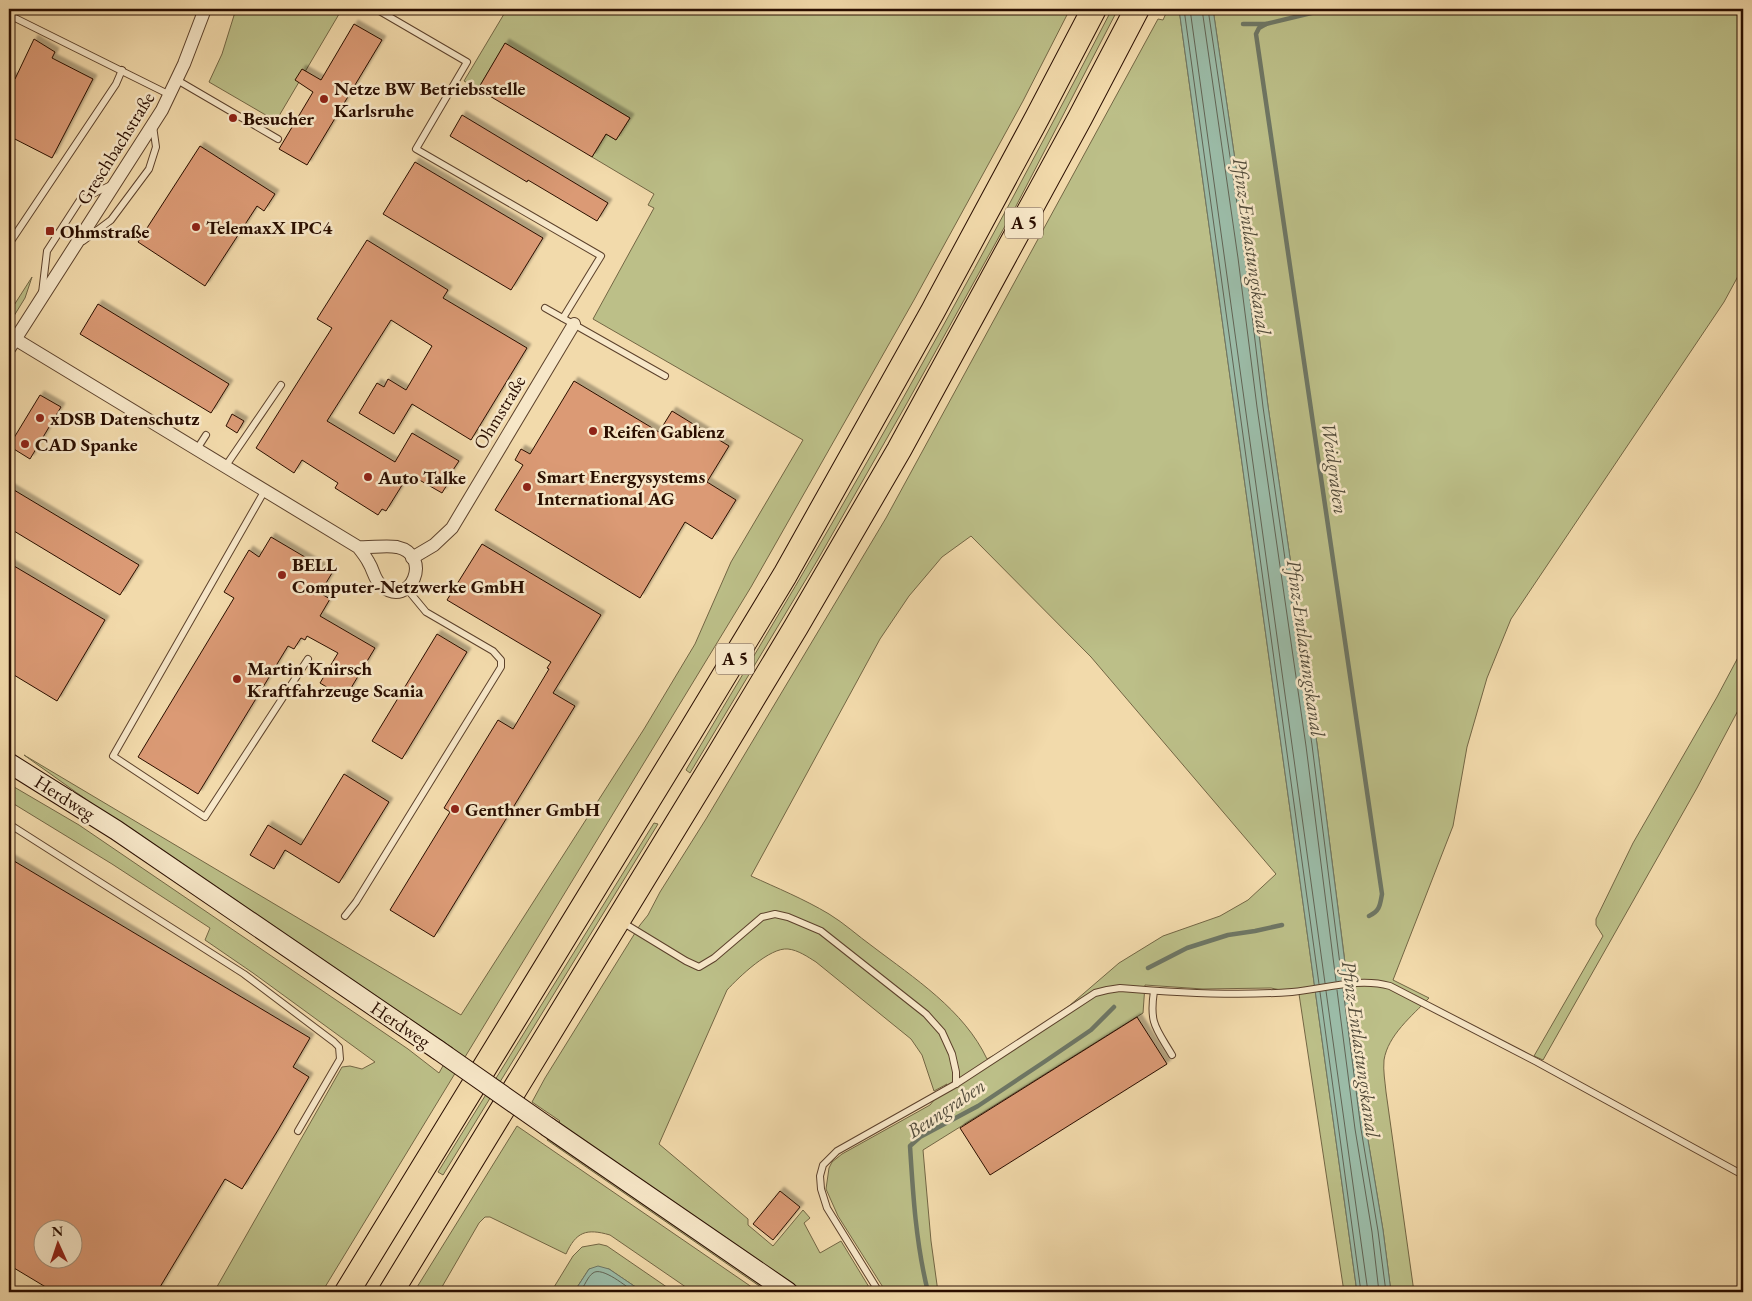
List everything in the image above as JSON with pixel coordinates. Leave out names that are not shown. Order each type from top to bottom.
[{"type":"highway","name":"A 5","points":[[347,1292],[785,575],[942,293],[1094,9]]},
{"type":"highway","name":"A 5","points":[[391,1292],[796,627],[899,450],[1137,9]]},
{"type":"main road","name":"Herdweg","points":[[9,763],[116,830],[788,1292]]},
{"type":"street","name":"Greschbachstraße","points":[[12,344],[117,182],[170,95],[184,64],[204,9]]},
{"type":"street","name":"Ohmstraße","points":[[412,558],[434,545],[452,528],[569,321]]},
{"type":"street","points":[[12,344],[197,449],[358,547],[370,563],[375,578],[387,590],[407,589],[413,582],[416,566],[405,550],[396,547],[358,547]]},
{"type":"lane","points":[[376,9],[467,62],[416,149],[601,256],[569,321]]},
{"type":"lane","points":[[9,15],[170,95]]},
{"type":"lane","points":[[9,244],[116,84],[122,70]]},
{"type":"lane","points":[[177,80],[278,139]]},
{"type":"lane","points":[[74,247],[111,220],[149,169],[156,147],[153,124]]},
{"type":"lane","points":[[42,298],[47,251],[80,200],[117,182]]},
{"type":"lane","points":[[545,308],[665,376]]},
{"type":"lane","points":[[224,467],[281,385]]},
{"type":"lane","points":[[197,449],[206,434]]},
{"type":"lane","points":[[265,490],[113,756],[205,817],[308,659]]},
{"type":"lane","points":[[345,916],[356,902],[501,668],[501,660],[493,651],[426,612],[407,589]]},
{"type":"lane","points":[[9,824],[244,974],[339,1047],[340,1059],[298,1131]]},
{"type":"lane","points":[[619,920],[686,961],[698,966],[714,958],[762,917],[775,914],[820,931],[926,1014],[942,1032],[952,1054],[956,1084]]},
{"type":"lane","points":[[880,1292],[827,1208],[821,1189],[820,1176],[823,1165],[837,1151],[956,1084],[1096,993],[1120,988],[1230,994],[1305,990],[1362,982],[1377,982],[1415,998],[1743,1175]]},
{"type":"lane","points":[[1154,991],[1151,1010],[1152,1022],[1172,1055]]},
{"type":"green space","points":[[236,9],[342,9],[276,121],[209,82],[222,54]]},
{"type":"green space","points":[[507,9],[1070,9],[1023,101],[914,300],[751,587],[322,1292],[214,1292],[342,1067],[350,1066],[362,1069],[375,1062],[205,940],[210,928],[112,864],[9,801],[9,784],[79,825],[408,1049],[439,1073],[453,1048],[237,904],[24,755],[461,1015],[644,729],[695,644],[731,562],[803,440],[593,319],[654,208],[648,205],[654,194],[592,157],[606,134],[616,140],[630,118],[505,44],[478,89],[464,81]]},
{"type":"green space","points":[[1112,9],[1118,9],[1015,208],[817,561],[690,773],[686,770],[868,461],[939,333]]},
{"type":"green space","points":[[1168,9],[1179,9],[1357,1292],[1344,1292],[1299,994],[1271,988],[1203,989],[1145,985],[1143,1013],[923,1150],[931,1241],[938,1292],[886,1292],[838,1216],[826,1189],[829,1168],[832,1162],[842,1154],[930,1105],[947,1084],[934,1091],[922,1055],[911,1039],[816,962],[799,952],[788,949],[773,953],[764,958],[727,990],[659,1144],[748,1219],[748,1225],[773,1246],[803,1210],[810,1218],[804,1223],[820,1253],[841,1241],[872,1292],[802,1292],[758,1264],[558,1123],[560,1121],[532,1102],[545,1078],[648,915],[660,892],[706,819],[886,518],[1158,19],[1163,20]],"holes":[[[971,536],[1091,657],[1276,874],[1248,900],[1220,916],[1163,936],[1119,963],[1069,1006],[1010,1047],[987,1059],[977,1041],[952,1010],[921,983],[829,914],[751,876],[880,639],[909,596],[942,557]]]},
{"type":"green space","points":[[1213,9],[1743,9],[1743,267],[1724,302],[1511,619],[1487,678],[1467,747],[1453,826],[1393,980],[1429,998],[1408,1019],[1390,1042],[1384,1060],[1386,1092],[1414,1292],[1391,1292],[1366,1128],[1349,991],[1360,978],[1347,978],[1317,744]]},
{"type":"green space","points":[[145,100],[147,111],[119,153],[99,174]]},
{"type":"green space","points":[[32,277],[25,298],[9,324],[9,313]]},
{"type":"green space","points":[[1743,648],[1743,701],[1697,788],[1543,1060],[1534,1056],[1603,936],[1596,925],[1596,919],[1633,843]]},
{"type":"green space","points":[[654,823],[658,824],[443,1175],[438,1172]]},
{"type":"green space","points":[[517,1126],[759,1292],[693,1292],[610,1235],[588,1232],[578,1236],[566,1254],[490,1217],[485,1217],[479,1223],[439,1292],[414,1292]]},
{"type":"green space","points":[[549,1137],[774,1292],[768,1292],[547,1140]]},
{"type":"green space","points":[[599,1244],[607,1246],[674,1292],[643,1292],[609,1269],[589,1269],[574,1292],[551,1292],[573,1256],[582,1247]]},
{"type":"water","points":[[1179,9],[1213,9],[1317,744],[1366,1128],[1391,1292],[1357,1292]]},
{"type":"water","points":[[598,1266],[609,1269],[643,1292],[574,1292],[589,1269]]},
{"type":"building","points":[[354,24],[382,40],[307,165],[279,149],[313,92],[295,80],[302,69],[321,80]]},
{"type":"building","points":[[34,39],[55,52],[52,58],[93,79],[52,158],[9,136],[9,75],[15,79]]},
{"type":"building","points":[[505,43],[630,118],[616,140],[606,134],[592,157],[478,89]]},
{"type":"building","points":[[462,115],[608,203],[597,221],[450,136]]},
{"type":"building","name":"TelemaxX IPC4","points":[[200,146],[275,194],[264,211],[257,206],[205,286],[138,242]]},
{"type":"building","points":[[415,162],[543,238],[511,290],[383,214]]},
{"type":"building","points":[[367,240],[448,290],[443,298],[527,348],[471,440],[412,404],[394,434],[359,413],[377,383],[384,387],[388,379],[406,390],[432,346],[391,320],[327,421],[395,462],[412,433],[459,461],[447,479],[450,480],[442,493],[409,474],[386,511],[382,509],[378,515],[335,488],[338,483],[302,460],[294,473],[256,448],[332,328],[317,319]]},
{"type":"building","points":[[98,304],[229,384],[211,413],[80,334]]},
{"type":"building","points":[[574,381],[659,432],[672,411],[729,446],[707,482],[736,500],[712,539],[685,522],[640,598],[495,510],[523,465],[515,460],[521,449],[530,454]]},
{"type":"building","points":[[40,395],[61,407],[30,459],[9,446]]},
{"type":"building","points":[[232,414],[244,421],[237,433],[226,426]]},
{"type":"building","points":[[9,487],[139,565],[120,595],[9,528]]},
{"type":"building","points":[[271,537],[332,573],[320,593],[330,599],[320,616],[375,648],[345,698],[320,683],[338,653],[307,636],[305,640],[301,638],[294,649],[288,646],[198,794],[138,757],[234,598],[224,592],[249,550],[259,557]]},
{"type":"building","points":[[482,544],[601,615],[553,693],[575,706],[434,937],[390,910],[450,812],[444,808],[498,720],[513,729],[549,669],[547,668],[551,662],[447,600]]},
{"type":"building","points":[[9,563],[105,620],[57,701],[9,672]]},
{"type":"building","points":[[437,634],[467,652],[402,759],[372,741]]},
{"type":"building","points":[[344,774],[389,802],[339,883],[285,850],[274,869],[250,855],[268,825],[301,845]]},
{"type":"building","points":[[9,858],[310,1038],[293,1067],[309,1077],[278,1130],[242,1189],[225,1179],[157,1292],[54,1292],[9,1265]]},
{"type":"building","points":[[1137,1017],[1167,1064],[990,1175],[960,1128]]},
{"type":"building","points":[[780,1191],[800,1207],[773,1240],[753,1224]]},
{"type":"waterway","name":"Weidgraben","points":[[1243,24],[1266,24],[1328,9]]},
{"type":"waterway","name":"Weidgraben","points":[[1266,24],[1259,28],[1256,34],[1382,894],[1377,910],[1369,916]]},
{"type":"waterway","name":"Weidgraben","points":[[1148,968],[1187,948],[1228,935],[1282,925]]},
{"type":"waterway","name":"Beungraben","points":[[928,1292],[918,1238],[910,1146],[920,1137],[978,1106],[1091,1030],[1114,1007]]},
{"type":"place","name":"Netze BW Betriebsstelle Karlsruhe","points":[[324,99]]},
{"type":"place","name":"Besucher","points":[[233,118]]},
{"type":"place","name":"TelemaxX IPC4","points":[[196,227]]},
{"type":"place","name":"Ohmstraße","points":[[50,231]]},
{"type":"place","name":"xDSB Datenschutz","points":[[40,418]]},
{"type":"place","name":"Reifen Gablenz","points":[[593,431]]},
{"type":"place","name":"CAD Spanke","points":[[25,444]]},
{"type":"place","name":"Auto Talke","points":[[368,477]]},
{"type":"place","name":"Smart Energysystems International AG","points":[[527,487]]},
{"type":"place","name":"BELL Computer-Netzwerke GmbH","points":[[282,575]]},
{"type":"place","name":"Martin Knirsch Kraftfahrzeuge Scania","points":[[237,679]]},
{"type":"place","name":"Genthner GmbH","points":[[455,809]]},
{"type":"water label","name":"Pfinz-Entlastungskanal","points":[[1252,246]]},
{"type":"water label","name":"Pfinz-Entlastungskanal","points":[[1306,648]]},
{"type":"water label","name":"Pfinz-Entlastungskanal","points":[[1361,1049]]}]
